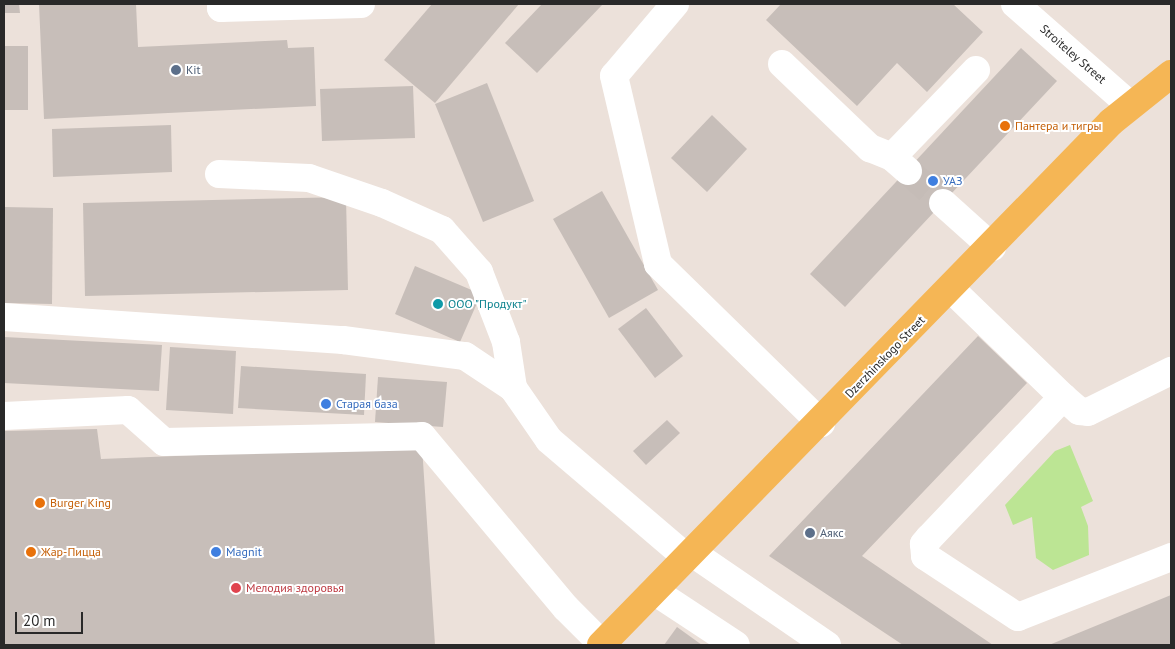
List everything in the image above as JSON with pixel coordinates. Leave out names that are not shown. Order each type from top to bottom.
[{"type":"main road","name":"Dzerzhinskogo Street","points":[[602,645],[1130,105],[1171,74]]},
{"type":"street","points":[[220,4],[221,8],[361,4]]},
{"type":"street","points":[[675,4],[614,76],[658,264],[821,423]]},
{"type":"street","name":"Stroiteley Street","points":[[1015,4],[1130,105]]},
{"type":"street","points":[[782,64],[870,148],[900,164],[976,70]]},
{"type":"street","points":[[219,174],[309,178],[382,202],[442,230],[479,272],[506,342],[513,388]]},
{"type":"street","points":[[943,203],[992,247]]},
{"type":"street","points":[[951,289],[1079,411],[1088,412],[1171,371]]},
{"type":"street","points":[[4,317],[343,340],[465,356],[513,388],[549,440],[688,555],[827,645]]},
{"type":"street","points":[[1063,397],[929,538],[924,544],[925,556],[1018,617],[1171,557]]},
{"type":"street","points":[[4,416],[128,410],[164,442],[422,436],[566,608],[602,645]]},
{"type":"street","points":[[654,591],[736,645]]},
{"type":"green space","points":[[1070,445],[1093,501],[1081,507],[1088,526],[1089,555],[1053,570],[1036,558],[1032,517],[1013,525],[1005,505],[1055,451]]},
{"type":"building","points":[[4,4],[19,4],[20,13],[4,13]]},
{"type":"building","points":[[39,4],[136,4],[138,47],[287,40],[288,48],[314,47],[316,106],[44,119]]},
{"type":"building","points":[[432,4],[519,4],[435,103],[384,60]]},
{"type":"building","points":[[542,4],[603,4],[537,73],[505,43]]},
{"type":"building","points":[[781,4],[953,4],[983,32],[927,92],[897,63],[857,106],[766,20]]},
{"type":"building","points":[[4,46],[28,46],[28,110],[4,110]]},
{"type":"building","points":[[1021,48],[1057,81],[845,307],[810,274]]},
{"type":"building","points":[[487,83],[534,201],[483,222],[435,104]]},
{"type":"building","points":[[413,86],[415,138],[322,141],[320,89]]},
{"type":"building","points":[[712,115],[747,149],[707,192],[671,158]]},
{"type":"building","points":[[171,125],[172,172],[53,177],[52,129]]},
{"type":"building","points":[[602,191],[658,290],[609,318],[553,219]]},
{"type":"building","points":[[346,197],[348,290],[85,296],[83,203]]},
{"type":"building","points":[[4,207],[53,208],[52,304],[4,303]]},
{"type":"building","name":"ООО \"Продукт\"","points":[[415,266],[481,294],[460,342],[395,314]]},
{"type":"building","points":[[646,308],[683,356],[655,378],[618,329]]},
{"type":"building","points":[[978,336],[1027,383],[862,556],[993,645],[903,645],[769,556]]},
{"type":"building","points":[[4,337],[162,345],[159,391],[4,383]]},
{"type":"building","points":[[170,347],[236,351],[233,414],[166,410]]},
{"type":"building","points":[[241,366],[366,374],[364,415],[238,408]]},
{"type":"building","points":[[378,377],[447,382],[443,427],[375,422]]},
{"type":"building","points":[[667,420],[680,433],[646,465],[633,451]]},
{"type":"building","name":"Magnit","points":[[97,429],[101,459],[422,446],[435,645],[4,645],[4,431]]},
{"type":"building","points":[[1171,595],[1171,645],[1049,645]]},
{"type":"building","points":[[677,627],[702,645],[664,645]]},
{"type":"tunnel","points":[[908,171],[943,203]]},
{"type":"place","name":"Kit","points":[[176,70]]},
{"type":"place","name":"Пантера и тигры","points":[[1005,126]]},
{"type":"place","name":"УАЗ","points":[[933,181]]},
{"type":"place","name":"ООО \"Продукт\"","points":[[438,304]]},
{"type":"place","name":"Старая база","points":[[326,404]]},
{"type":"place","name":"Burger King","points":[[40,503]]},
{"type":"place","name":"Аякс","points":[[810,533]]},
{"type":"place","name":"Жар-Пицца","points":[[31,552]]},
{"type":"place","name":"Magnit","points":[[216,552]]},
{"type":"place","name":"Мелодия здоровья","points":[[236,588]]}]
